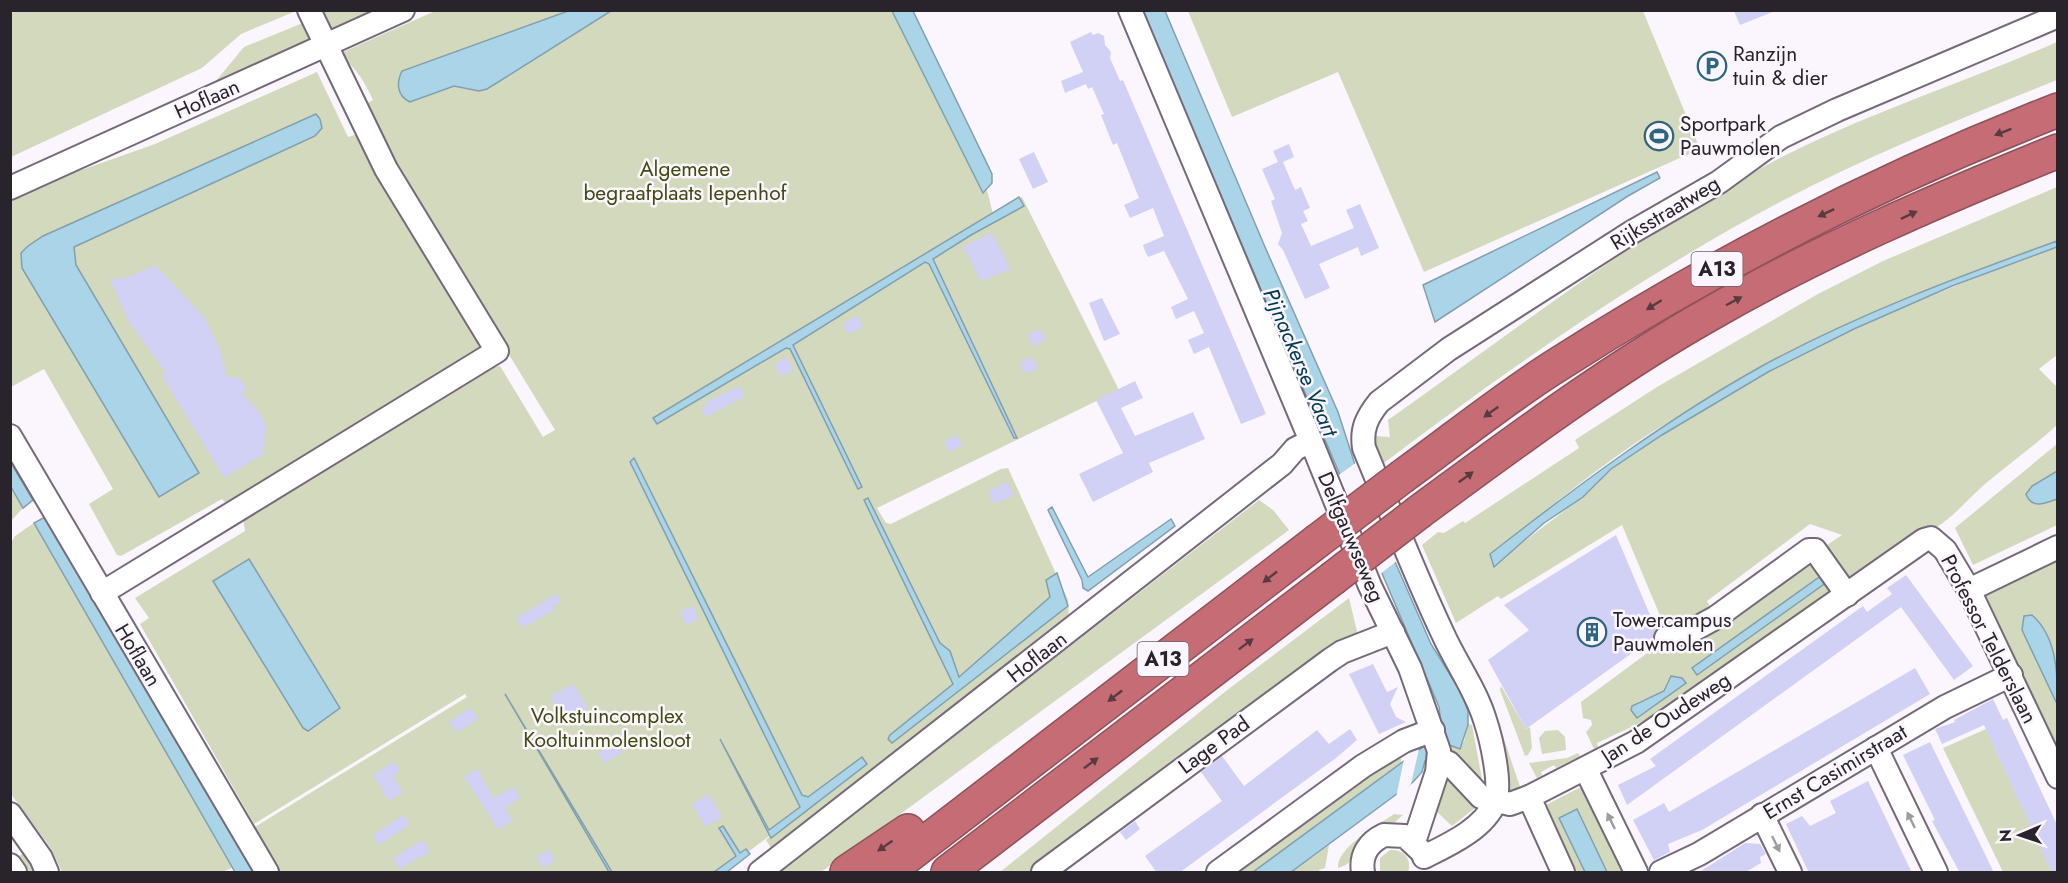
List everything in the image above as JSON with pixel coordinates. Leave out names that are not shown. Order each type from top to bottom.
[{"type":"highway","name":"A13","points":[[887,873],[1316,542],[1552,368],[1690,283],[1785,233],[1976,142],[2058,110]]},
{"type":"highway","name":"A13","points":[[948,873],[1419,512],[1570,400],[1707,315],[1798,266],[1988,179],[2058,151]]},
{"type":"highway","name":"A13","points":[[847,873],[898,836],[1010,777]]},
{"type":"highway","name":"A13","points":[[978,873],[1044,798]]},
{"type":"street","points":[[102,593],[497,351],[386,169],[309,10]]},
{"type":"street","name":"Hoflaan","points":[[10,188],[403,10]]},
{"type":"street","name":"Delfgauwseweg","points":[[1130,10],[1311,441],[1326,483],[1370,586],[1394,632],[1437,745]]},
{"type":"street","name":"Rijksstraatweg","points":[[1495,802],[1502,749],[1486,722],[1478,700],[1430,606],[1364,448],[1362,436],[1365,424],[1379,402],[1449,349],[1632,232],[1719,182],[1781,137],[1848,105],[2058,16]]},
{"type":"street","name":"Hoflaan","points":[[10,436],[267,873]]},
{"type":"street","name":"Hoflaan","points":[[760,873],[1282,464],[1295,449],[1311,441]]},
{"type":"street","name":"Professor Telderslaan","points":[[1931,538],[1945,550],[1970,590],[2058,777]]},
{"type":"street","name":"Jan de Oudeweg","points":[[1495,802],[1510,804],[1529,797],[1586,770],[1636,742],[1931,538]]},
{"type":"street","points":[[1970,590],[2058,547]]},
{"type":"street","points":[[1666,638],[1693,630],[1715,618],[1809,550],[1815,550],[1847,595]]},
{"type":"street","name":"Lage Pad","points":[[1043,873],[1330,660],[1342,652],[1394,632]]},
{"type":"street","name":"Ernst Casimirstraat","points":[[1661,873],[1699,854],[1945,707],[2011,675]]},
{"type":"street","points":[[1218,873],[1363,766],[1404,741],[1437,745],[1449,763],[1481,797],[1495,802],[1482,819],[1467,832],[1415,851],[1377,839],[1366,850],[1356,870]]},
{"type":"street","points":[[1415,851],[1415,804],[1432,782],[1437,745]]},
{"type":"street","points":[[1876,748],[1936,873]]},
{"type":"street","points":[[1586,770],[1636,873]]},
{"type":"street","points":[[1529,797],[1563,873]]},
{"type":"street","points":[[10,814],[41,858],[48,873]]},
{"type":"street","points":[[1762,815],[1790,873]]},
{"type":"street","points":[[10,865],[15,873]]},
{"type":"green space","points":[[15,10],[296,11],[241,34],[202,68],[11,157],[10,16]]},
{"type":"green space","points":[[324,10],[395,11],[336,37],[325,25],[321,13]]},
{"type":"green space","points":[[435,11],[568,11],[402,71],[410,102],[454,86],[487,89],[611,11],[892,11],[983,193],[987,190],[993,214],[1022,197],[1119,390],[877,508],[886,523],[891,524],[1001,469],[1008,468],[1068,600],[1069,622],[774,853],[766,840],[780,828],[721,872],[275,872],[250,830],[467,697],[465,694],[254,824],[140,624],[149,618],[135,598],[245,531],[243,518],[494,367],[500,366],[543,437],[555,430],[436,235],[362,106],[373,100],[360,76],[341,57],[341,53]],"holes":[[[248,559],[340,707],[308,730],[303,728],[213,581]]]},
{"type":"green space","points":[[1188,11],[1643,11],[1700,149],[1424,272],[1338,72],[1232,117]]},
{"type":"green space","points":[[305,22],[312,39],[215,82],[244,47]]},
{"type":"green space","points":[[2057,42],[2057,80],[1850,167],[1729,230],[1677,260],[1576,325],[1477,394],[1380,466],[1372,444],[1374,436],[1390,437],[1388,420],[1571,289],[1712,196],[1761,168],[1833,133]]},
{"type":"green space","points":[[317,72],[348,137],[361,133],[487,345],[227,504],[222,499],[121,556],[117,555],[89,504],[113,489],[44,369],[11,387],[11,195],[155,144]],"holes":[[[320,119],[322,128],[74,247],[76,265],[199,473],[159,497],[22,268],[21,262],[28,246],[134,196]]]},
{"type":"green space","points":[[2057,187],[2057,241],[1902,301],[1802,348],[1705,400],[1614,458],[1490,554],[1494,566],[1584,496],[1626,458],[1723,397],[1804,354],[1887,315],[2057,247],[2057,355],[2039,369],[2057,387],[2057,425],[1985,484],[1949,519],[1923,534],[1847,587],[1821,549],[1842,535],[1810,524],[1707,601],[1711,609],[1813,554],[1839,589],[1670,709],[1597,743],[1598,747],[1594,749],[1586,732],[1592,725],[1591,720],[1583,718],[1581,702],[1669,637],[1622,525],[1501,599],[1498,596],[1456,623],[1422,545],[1438,532],[1444,533],[1463,521],[1465,523],[1579,448],[1575,440],[1657,387],[1818,294],[1883,261]],"holes":[[[1821,576],[1697,674],[1693,668]],[[1668,680],[1686,683],[1631,709],[1638,702],[1664,691]]]},
{"type":"green space","points":[[2057,444],[2057,471],[2032,486],[2043,504],[2057,499],[2057,525],[1973,565],[1955,528]]},
{"type":"green space","points":[[10,487],[23,508],[11,521],[10,521]]},
{"type":"green space","points":[[1259,500],[1273,510],[1289,530],[821,872],[779,872]]},
{"type":"green space","points":[[34,523],[232,868],[222,872],[62,872],[50,847],[11,794],[10,545],[15,536]]},
{"type":"green space","points":[[2057,557],[2057,662],[2038,620],[2024,616],[2022,630],[2057,704],[2057,752],[1984,592]]},
{"type":"green space","points":[[1349,598],[1359,640],[1031,872],[1000,872],[1226,691]]},
{"type":"green space","points":[[1501,686],[1526,729],[1530,727],[1532,748],[1528,755],[1525,756],[1500,690]]},
{"type":"green space","points":[[1496,715],[1521,790],[1515,792],[1507,788],[1492,716]]},
{"type":"green space","points":[[1468,724],[1472,725],[1483,785],[1449,754],[1448,745],[1464,742]]},
{"type":"green space","points":[[1986,729],[2052,872],[2003,872],[1943,748]]},
{"type":"green space","points":[[1558,730],[1565,737],[1566,750],[1542,754],[1539,738],[1545,731]]},
{"type":"green space","points":[[1578,753],[1580,756],[1556,768],[1554,765],[1541,772],[1542,775],[1537,778],[1529,763],[1567,758]]},
{"type":"green space","points":[[1401,756],[1401,763],[1253,872],[1235,872],[1372,774]]},
{"type":"green space","points":[[1446,776],[1465,789],[1475,808],[1452,826],[1432,807]]},
{"type":"green space","points":[[1579,788],[1585,790],[1626,872],[1607,872],[1577,809],[1559,818],[1585,872],[1571,872],[1544,806]]},
{"type":"green space","points":[[1394,814],[1403,815],[1346,865],[1338,868],[1339,860],[1351,845]]},
{"type":"green space","points":[[1329,845],[1325,868],[1319,870],[1320,872],[1291,872]]},
{"type":"green space","points":[[1390,850],[1399,851],[1406,856],[1409,863],[1408,872],[1380,872],[1380,858]]},
{"type":"green space","points":[[25,852],[37,872],[25,872],[15,859]]},
{"type":"water","points":[[568,11],[611,11],[487,89],[479,91],[454,86],[410,102],[400,93],[398,84],[402,71]]},
{"type":"water","points":[[892,11],[913,11],[992,174],[992,183],[983,193]]},
{"type":"water","name":"Pijnackerse Vaart","points":[[1142,11],[1165,11],[1338,412],[1359,477],[1389,548],[1431,644],[1462,694],[1468,711],[1468,725],[1460,749],[1447,744],[1425,761],[1422,772],[1413,782],[1291,872],[1253,872],[1442,733],[1439,707]]},
{"type":"water","points":[[316,114],[322,128],[315,136],[74,247],[76,265],[199,473],[159,497],[22,268],[21,253],[43,236]]},
{"type":"water","points":[[1657,172],[1660,178],[1628,196],[1435,322],[1423,285]]},
{"type":"water","points":[[1019,197],[1024,206],[933,259],[1017,438],[1014,438],[929,264],[925,262],[793,345],[862,487],[858,489],[790,349],[786,348],[657,424],[653,418]]},
{"type":"water","points":[[2057,241],[2057,247],[1952,286],[1854,329],[1768,372],[1662,435],[1611,469],[1583,497],[1544,523],[1494,567],[1490,554],[1556,504],[1656,431],[1762,366],[1870,314],[1944,283]]},
{"type":"water","points":[[634,458],[802,795],[808,797],[862,757],[867,764],[771,838],[720,739],[769,830],[800,807],[630,462]]},
{"type":"water","points":[[10,461],[33,500],[23,508],[11,487]]},
{"type":"water","points":[[2057,471],[2057,499],[2040,504],[2032,502],[2026,494],[2032,486]]},
{"type":"water","points":[[868,498],[940,643],[950,651],[959,677],[1050,597],[1046,580],[1057,573],[1068,606],[892,743],[888,739],[890,735],[953,684],[864,500]]},
{"type":"water","points":[[1052,507],[1088,577],[1171,519],[1175,526],[1088,591],[1083,588],[1082,580],[1048,510]]},
{"type":"water","points":[[45,517],[253,872],[235,872],[34,523]]},
{"type":"water","points":[[249,559],[340,708],[308,731],[303,728],[213,581]]},
{"type":"water","points":[[1822,575],[1827,582],[1697,675],[1692,668]]},
{"type":"water","points":[[2032,615],[2047,634],[2051,645],[2056,668],[2057,704],[2022,630],[2024,616]]},
{"type":"water","points":[[1671,676],[1682,678],[1686,683],[1637,718],[1631,710],[1632,706],[1664,691]]},
{"type":"water","points":[[505,694],[612,872],[609,872]]},
{"type":"water","points":[[1577,809],[1607,872],[1585,872],[1559,818]]},
{"type":"water","points":[[723,826],[740,853],[746,849],[750,854],[727,872],[714,872],[736,856],[719,828]]},
{"type":"pier","points":[[1357,462],[1398,560],[1379,575],[1336,477]]},
{"type":"pier","points":[[1419,749],[1411,784],[1396,798],[1404,759]]},
{"type":"building","points":[[1734,11],[1775,11],[1740,25]]},
{"type":"building","points":[[1091,32],[1093,35],[1098,33],[1104,36],[1105,45],[1111,52],[1110,58],[1120,81],[1123,80],[1266,414],[1241,424],[1209,347],[1194,354],[1188,340],[1204,333],[1194,311],[1176,319],[1171,307],[1188,299],[1164,251],[1148,257],[1143,245],[1164,236],[1153,208],[1130,218],[1124,205],[1139,198],[1117,143],[1113,145],[1101,115],[1104,114],[1092,87],[1088,89],[1086,84],[1065,93],[1061,81],[1083,72],[1070,42]]},
{"type":"building","points":[[1289,144],[1294,157],[1283,162],[1295,190],[1301,187],[1310,208],[1303,211],[1308,221],[1301,224],[1311,246],[1354,228],[1346,210],[1360,204],[1379,248],[1361,256],[1358,247],[1319,264],[1330,288],[1305,299],[1283,250],[1278,244],[1282,233],[1271,201],[1275,199],[1262,169],[1278,162],[1273,151]]},
{"type":"building","points":[[1034,152],[1048,182],[1033,189],[1019,159]]},
{"type":"building","points":[[992,233],[1011,269],[981,281],[963,246]]},
{"type":"building","points":[[155,265],[204,317],[220,349],[227,377],[240,378],[247,390],[241,393],[257,409],[266,425],[263,454],[224,478],[162,376],[166,373],[129,322],[110,280],[132,276]]},
{"type":"building","points":[[1102,298],[1120,334],[1104,341],[1089,303]]},
{"type":"building","points":[[857,316],[863,327],[848,334],[843,323]]},
{"type":"building","points":[[1040,329],[1046,340],[1033,346],[1027,335]]},
{"type":"building","points":[[786,357],[794,369],[782,377],[774,365]]},
{"type":"building","points":[[1033,357],[1038,369],[1025,374],[1020,361]]},
{"type":"building","points":[[1135,381],[1143,398],[1121,408],[1135,436],[1193,412],[1205,439],[1149,463],[1153,472],[1093,502],[1079,474],[1123,453],[1096,400]]},
{"type":"building","points":[[739,386],[745,396],[706,417],[701,408],[707,405],[706,402]]},
{"type":"building","points":[[957,435],[962,446],[949,452],[944,441]]},
{"type":"building","points":[[1008,482],[1014,495],[994,504],[988,491]]},
{"type":"building","name":"Towercampus Pauwmolen","points":[[1616,535],[1656,629],[1653,638],[1526,729],[1488,660],[1529,630],[1504,605]]},
{"type":"building","points":[[1906,575],[1973,666],[1954,680],[1901,607],[1627,805],[1618,785],[1656,766],[1650,759],[1863,606],[1867,612],[1892,594],[1887,588]]},
{"type":"building","points":[[556,594],[561,601],[552,608],[554,610],[523,628],[516,618]]},
{"type":"building","points":[[693,606],[698,619],[686,625],[680,612]]},
{"type":"building","points":[[1373,664],[1387,692],[1398,687],[1390,704],[1396,717],[1406,722],[1379,734],[1349,674]]},
{"type":"building","points":[[1915,668],[1930,694],[1702,830],[1668,844],[1670,852],[1654,860],[1633,820],[1664,803],[1669,812]]},
{"type":"building","points":[[573,684],[588,708],[565,723],[550,696]]},
{"type":"building","points":[[1993,699],[2003,720],[2007,718],[2058,827],[2058,873],[2052,873],[1984,725],[1942,744],[1935,729],[1955,722],[1954,720]]},
{"type":"building","points":[[470,708],[478,719],[457,732],[449,722]]},
{"type":"building","points":[[1350,729],[1357,740],[1336,758],[1179,873],[1157,873],[1145,856],[1222,801],[1201,772],[1222,756],[1244,786],[1317,730],[1329,744]]},
{"type":"building","points":[[617,742],[622,753],[604,763],[598,753]]},
{"type":"building","points":[[1930,742],[1994,873],[1960,873],[1932,821],[1935,820],[1903,755]]},
{"type":"building","points":[[394,761],[400,771],[393,776],[403,792],[389,801],[373,775]]},
{"type":"building","points":[[477,769],[494,798],[513,787],[520,798],[505,808],[513,821],[498,829],[464,776]]},
{"type":"building","points":[[1868,781],[1912,873],[1809,873],[1786,824],[1802,816],[1810,826],[1836,813],[1830,801]]},
{"type":"building","points":[[708,794],[722,817],[706,827],[692,805]]},
{"type":"building","points":[[403,815],[409,825],[379,845],[373,835]]},
{"type":"building","points":[[1135,821],[1140,829],[1126,840],[1120,832]]},
{"type":"building","points":[[423,840],[430,852],[399,869],[393,858]]},
{"type":"building","points":[[1745,843],[1760,844],[1766,854],[1760,857],[1761,863],[1744,873],[1698,873]]},
{"type":"building","points":[[548,850],[555,860],[543,868],[536,857]]},
{"type":"place","name":"Ranzijn tuin & dier","points":[[1712,66]]},
{"type":"place","name":"Sportpark Pauwmolen","points":[[1659,136]]},
{"type":"place","name":"Towercampus Pauwmolen","points":[[1592,632]]},
{"type":"park label","name":"Algemene begraafplaats Iepenhof","points":[[685,181]]},
{"type":"park label","name":"Volkstuincomplex Kooltuinmolensloot","points":[[607,728]]}]
